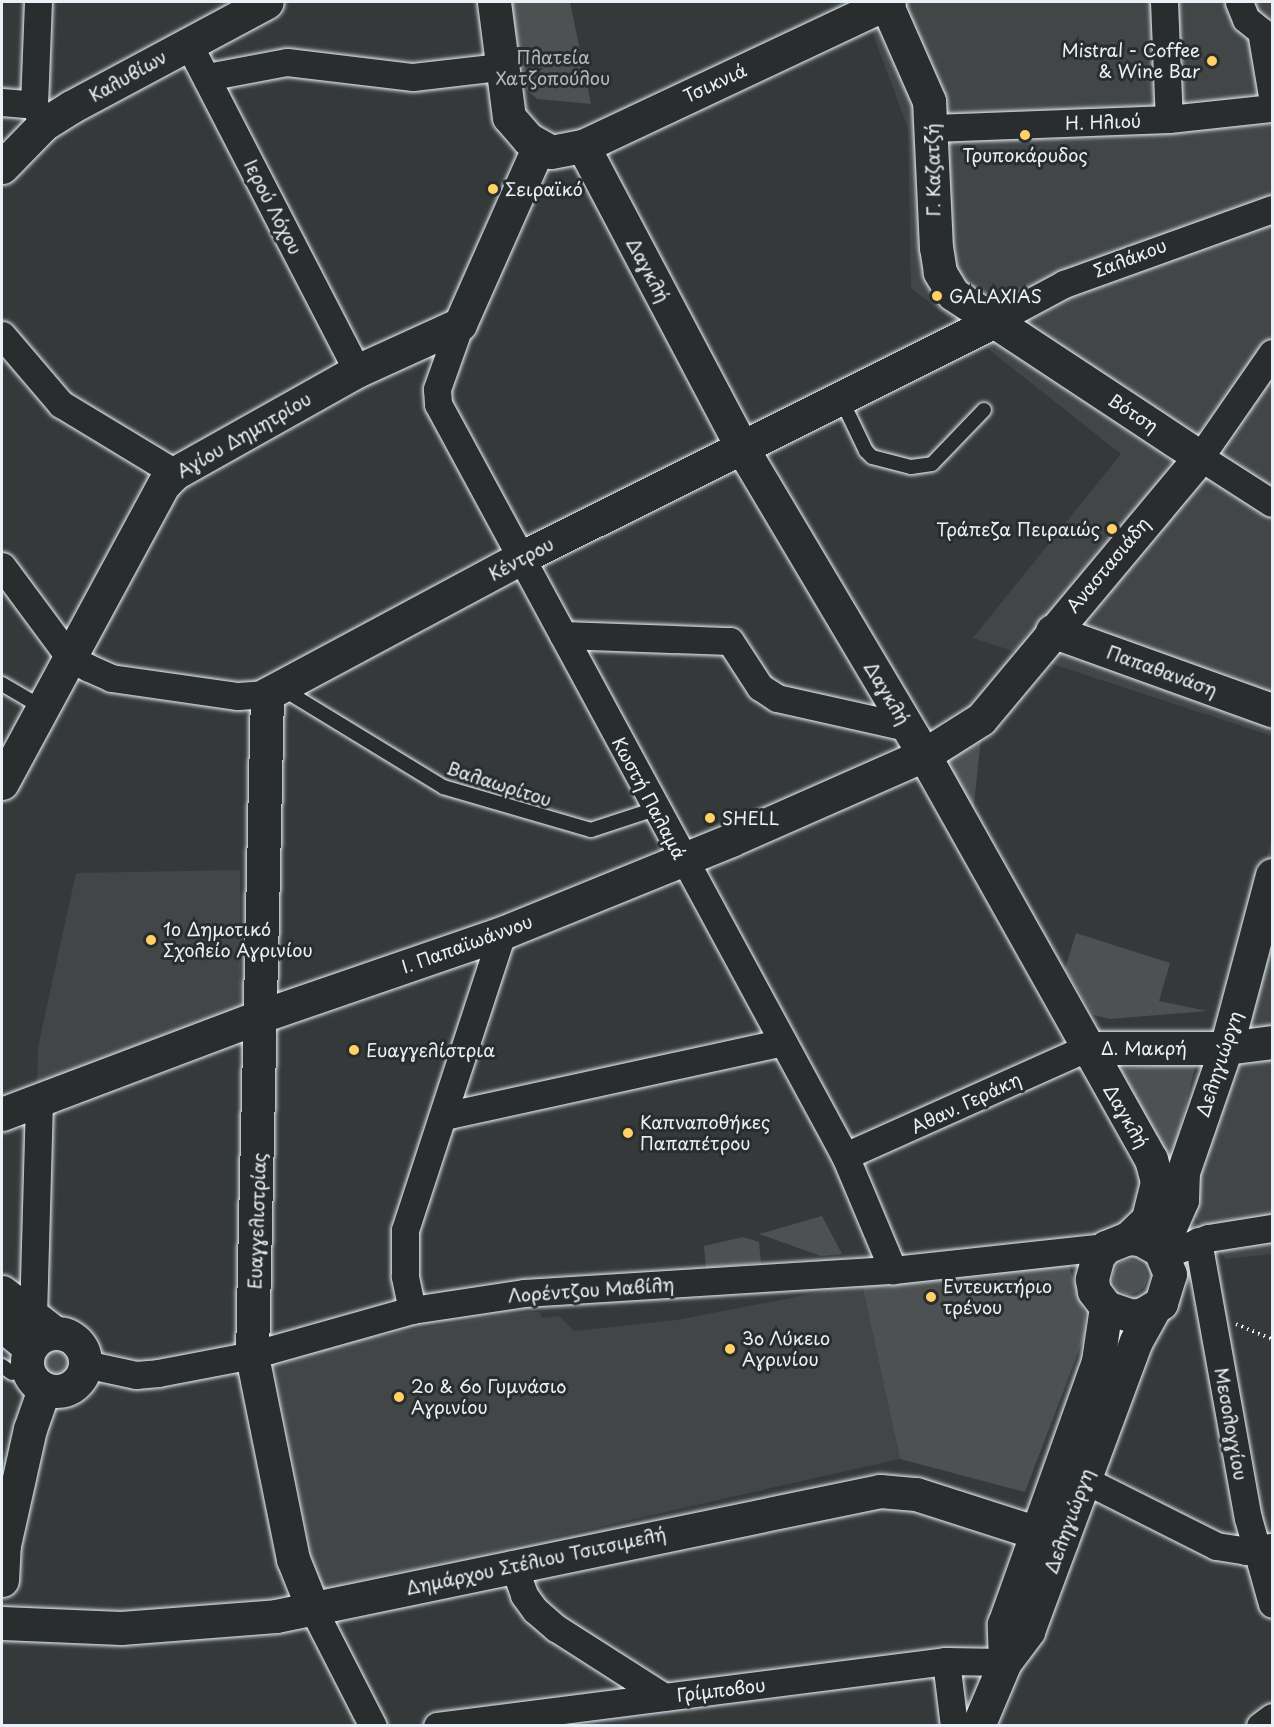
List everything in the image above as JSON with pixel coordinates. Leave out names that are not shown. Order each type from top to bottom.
[{"type":"street","points":[[2,102],[39,114],[38,2]]},
{"type":"street","name":"Καλυβίων","points":[[2,167],[39,114],[188,43],[267,2]]},
{"type":"street","points":[[460,324],[538,148],[509,117],[500,67],[494,2]]},
{"type":"street","name":"Γ. Καζατζή","points":[[888,2],[922,79],[933,128],[934,223],[940,272],[953,294],[993,321]]},
{"type":"street","name":"Τσικνιά","points":[[538,148],[551,152],[583,146],[888,2]]},
{"type":"street","points":[[1164,2],[1169,119]]},
{"type":"street","points":[[1239,2],[1246,19],[1261,31],[1272,96]]},
{"type":"street","name":"Ιερού Λόχου","points":[[188,43],[357,371]]},
{"type":"street","points":[[207,76],[287,62],[413,77],[500,67]]},
{"type":"street","name":"Η. Ηλιού","points":[[933,128],[1169,119],[1272,108]]},
{"type":"street","name":"Δαγκλή","points":[[583,146],[742,448],[924,755],[1151,1159],[1156,1196],[1148,1219],[1117,1243]]},
{"type":"street","name":"Σαλάκου","points":[[993,321],[1064,284],[1140,253],[1272,209]]},
{"type":"street","name":"Κέντρου","points":[[70,658],[111,678],[238,696],[274,691],[522,557],[842,399],[993,321]]},
{"type":"street","name":"Βότση","points":[[993,321],[1272,503]]},
{"type":"street","name":"Αγίου Δημητρίου","points":[[2,783],[155,497],[175,473],[357,371],[460,324]]},
{"type":"street","name":"Κωστή Παλαμά","points":[[460,324],[437,389],[438,404],[522,557],[682,861],[845,1156],[893,1270]]},
{"type":"street","points":[[2,335],[61,404],[175,473]]},
{"type":"street","name":"Αναστασιάδη","points":[[924,755],[981,719],[1052,631],[1200,457],[1272,353]]},
{"type":"street","points":[[2,566],[70,658]]},
{"type":"street","name":"Παπαθανάση","points":[[1052,631],[1272,711]]},
{"type":"street","points":[[563,635],[730,640],[768,693],[907,727]]},
{"type":"street","name":"Ευαγγελιστρίας","points":[[274,691],[261,1016],[252,1355],[293,1559],[313,1609],[373,1725]]},
{"type":"street","name":"Ι. Παπαϊωάννου","points":[[2,1114],[39,1098],[261,1016],[502,933],[682,861],[924,755]]},
{"type":"street","name":"Δεληγιώργη","points":[[1162,1253],[1184,1189],[1183,1172],[1226,1048],[1272,875]]},
{"type":"street","points":[[412,1310],[405,1276],[405,1230],[502,933]]},
{"type":"street","points":[[444,1116],[783,1042]]},
{"type":"street","name":"Δ. Μακρή","points":[[1087,1048],[1226,1048],[1272,1042]]},
{"type":"street","name":"Αθαν. Γεράκη","points":[[845,1156],[1087,1048]]},
{"type":"street","points":[[26,1347],[73,1338],[80,1345],[86,1364],[72,1387],[53,1391],[44,1389],[30,1376],[26,1347],[39,1098]]},
{"type":"street","points":[[1151,1159],[1166,1170],[1183,1172]]},
{"type":"street","points":[[1177,1210],[1194,1232],[1203,1239]]},
{"type":"street","points":[[1162,1253],[1203,1239],[1272,1228]]},
{"type":"street","points":[[1140,1239],[1162,1253],[1170,1285],[1153,1310],[1132,1316],[1106,1307],[1094,1291],[1092,1279],[1098,1256],[1117,1243],[1140,1239]]},
{"type":"street","name":"Μεσολογγίου","points":[[1203,1239],[1215,1327],[1264,1548],[1272,1604]]},
{"type":"street","name":"Λορέντζου Μαβίλη","points":[[86,1364],[136,1375],[252,1355],[412,1310],[524,1293],[893,1270],[1117,1243]]},
{"type":"street","points":[[2,1292],[26,1347]]},
{"type":"street","name":"Δεληγιώργη","points":[[1072,1473],[1098,1361],[1106,1307]]},
{"type":"street","name":"Δεληγιώργη","points":[[978,1725],[1005,1662],[1004,1624],[1049,1536],[1072,1473],[1153,1310]]},
{"type":"street","points":[[2,1325],[26,1347]]},
{"type":"street","points":[[2,1580],[6,1519],[30,1429],[44,1389]]},
{"type":"street","points":[[1072,1473],[1216,1546],[1264,1548]]},
{"type":"street","name":"Δημάρχου Στέλιου Τσιτσιμελή","points":[[2,1623],[79,1629],[236,1621],[313,1609],[513,1564],[880,1491],[916,1494],[1049,1536]]},
{"type":"street","points":[[513,1564],[524,1595],[542,1616],[664,1697]]},
{"type":"street","points":[[946,1661],[954,1725]]},
{"type":"street","name":"Γρίμποβου","points":[[437,1725],[530,1720],[664,1697],[946,1661],[1005,1662]]},
{"type":"street","points":[[1260,1725],[1272,1717]]},
{"type":"lane","points":[[842,399],[866,451],[872,457],[911,467],[932,464],[984,410]]},
{"type":"lane","points":[[2,684],[43,708]]},
{"type":"lane","name":"Βαλαωρίτου","points":[[274,691],[442,787],[591,830],[655,809]]},
{"type":"path","points":[[1215,1327],[1244,1324],[1272,1339]]},
{"type":"shaded area","points":[[861,2],[1272,2],[1272,736],[973,638],[1121,454],[911,288],[908,128]]},
{"type":"shaded area","points":[[1272,839],[1272,1254],[1226,1259],[1172,1186]]},
{"type":"shaded area","name":"1ο Δημοτικό Σχολείο Αγρινίου","points":[[240,870],[240,1007],[37,1086],[38,1047],[76,873]]},
{"type":"shaded area","points":[[862,1284],[900,1459],[319,1590],[272,1354],[506,1314],[540,1312],[542,1318],[559,1316],[574,1331],[677,1320]]},
{"type":"green space","name":"Πλατεία Χατζοπούλου","points":[[510,2],[570,2],[591,104],[537,99],[527,90]]},
{"type":"green space","points":[[981,738],[973,813],[946,761]]},
{"type":"green space","points":[[1076,933],[1170,963],[1159,1001],[1207,1011],[1110,1019],[1094,1015],[1065,969]]},
{"type":"green space","points":[[1196,1063],[1173,1156],[1167,1157],[1119,1069]]},
{"type":"green space","points":[[822,1216],[842,1254],[821,1256],[759,1234]]},
{"type":"green space","points":[[743,1237],[759,1242],[761,1263],[706,1268],[704,1246]]},
{"type":"green space","points":[[1130,1260],[1142,1265],[1147,1277],[1142,1289],[1130,1294],[1118,1289],[1113,1277],[1118,1265]]},
{"type":"green space","points":[[1068,1263],[1085,1315],[1084,1337],[1025,1492],[900,1459],[862,1284]]},
{"type":"green space","points":[[56,1340],[65,1341],[72,1346],[77,1353],[77,1371],[72,1378],[65,1383],[56,1384],[47,1383],[40,1378],[35,1371],[34,1362],[35,1353],[40,1346],[47,1341]]},
{"type":"place","name":"Mistral - Coffee & Wine Bar","points":[[1212,61]]},
{"type":"place","name":"Τρυποκάρυδος","points":[[1025,135]]},
{"type":"place","name":"Σειραϊκό","points":[[493,189]]},
{"type":"place","name":"GALAXIAS","points":[[937,296]]},
{"type":"place","name":"Τράπεζα Πειραιώς","points":[[1112,529]]},
{"type":"place","name":"SHELL","points":[[710,818]]},
{"type":"place","name":"1ο Δημοτικό Σχολείο Αγρινίου","points":[[151,940]]},
{"type":"place","name":"Ευαγγελίστρια","points":[[354,1050]]},
{"type":"place","name":"Καπναποθήκες Παπαπέτρου","points":[[628,1133]]},
{"type":"place","name":"Εντευκτήριο τρένου","points":[[931,1297]]},
{"type":"place","name":"3ο Λύκειο Αγρινίου","points":[[730,1349]]},
{"type":"place","name":"2ο & 6ο Γυμνάσιο Αγρινίου","points":[[399,1397]]}]
